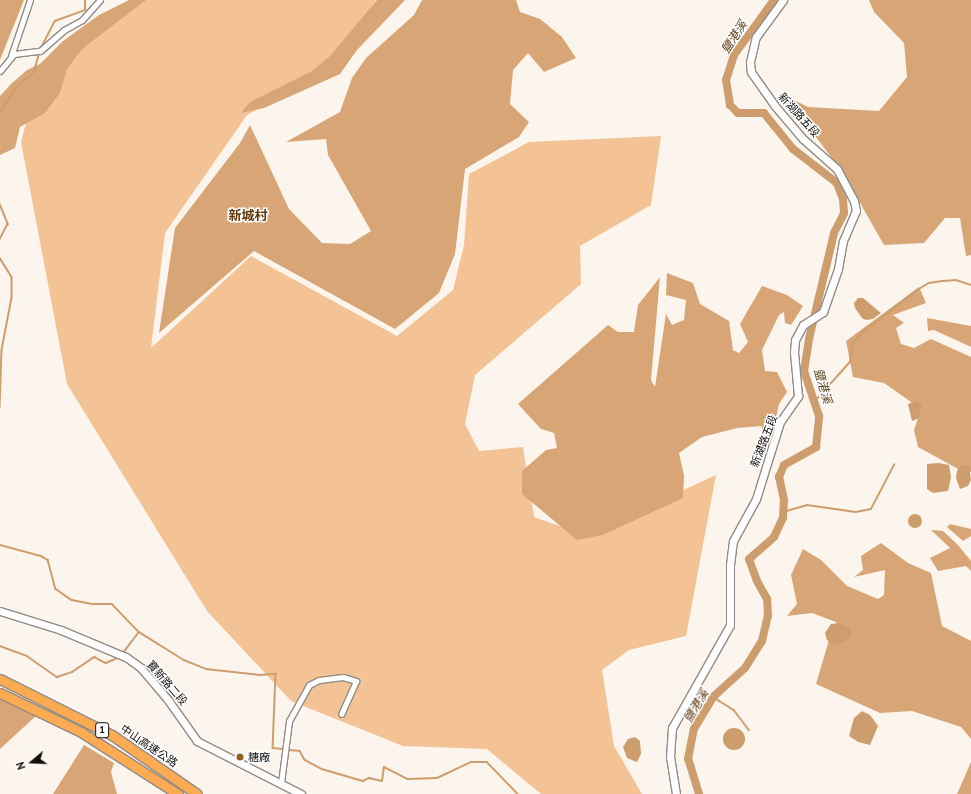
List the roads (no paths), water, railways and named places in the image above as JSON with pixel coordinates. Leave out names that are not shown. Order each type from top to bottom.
[{"type":"highway","name":"中山高速公路","points":[[0,679],[112,736],[197,794]]},
{"type":"highway","name":"中山高速公路","points":[[0,692],[81,732],[178,794]]},
{"type":"street","points":[[0,71],[11,56],[30,0]]},
{"type":"street","points":[[11,56],[40,52],[64,30],[82,20],[100,0]]},
{"type":"street","name":"新湖路五段","points":[[676,794],[670,757],[672,728],[730,625],[730,565],[733,541],[756,499],[780,422],[798,396],[794,352],[795,340],[799,331],[809,320],[823,312],[838,269],[843,241],[856,211],[854,201],[837,169],[803,139],[775,106],[751,72],[750,62],[756,38],[783,0]]},
{"type":"street","name":"寶新路二段","points":[[0,611],[61,630],[126,658],[141,668],[177,710],[197,741],[301,794]]},
{"type":"street","points":[[281,783],[289,721],[309,685],[319,680],[343,677],[356,681],[341,714]]},
{"type":"waterway","points":[[41,48],[55,21],[85,10],[85,0]]},
{"type":"waterway","name":"鹽港溪","points":[[699,794],[688,759],[694,729],[713,697],[745,668],[762,641],[768,616],[767,599],[757,581],[749,559],[774,537],[783,518],[784,500],[779,477],[784,465],[816,447],[819,416],[804,371],[809,339],[834,233],[844,213],[843,199],[837,183],[793,149],[764,113],[738,113],[730,105],[726,80],[734,55],[774,0]]},
{"type":"waterway","points":[[0,112],[15,89],[34,72],[39,53]]},
{"type":"waterway","points":[[0,204],[8,224],[0,240]]},
{"type":"waterway","points":[[0,258],[12,277],[12,298],[2,350],[0,408]]},
{"type":"waterway","points":[[816,400],[850,362],[853,344],[862,333],[916,291],[929,283],[944,281],[956,280],[971,285]]},
{"type":"waterway","points":[[783,512],[807,505],[856,512],[871,509],[894,465]]},
{"type":"waterway","points":[[0,545],[41,556],[48,560],[56,589],[72,600],[92,604],[112,604],[139,632],[184,660],[206,669],[260,675],[276,674],[273,748],[282,749]]},
{"type":"waterway","points":[[123,653],[139,632]]},
{"type":"waterway","points":[[0,646],[27,656],[57,677],[72,672],[94,657],[106,663],[120,657]]},
{"type":"waterway","points":[[713,697],[734,710],[749,730]]},
{"type":"waterway","points":[[289,750],[300,751],[305,760],[322,769],[363,781],[369,778],[382,781],[384,767],[408,779],[437,778],[472,762],[487,762],[518,794]]},
{"type":"place","name":"糖廠","points":[[240,757]]},
{"type":"district","name":"新城村","points":[[248,216]]}]
